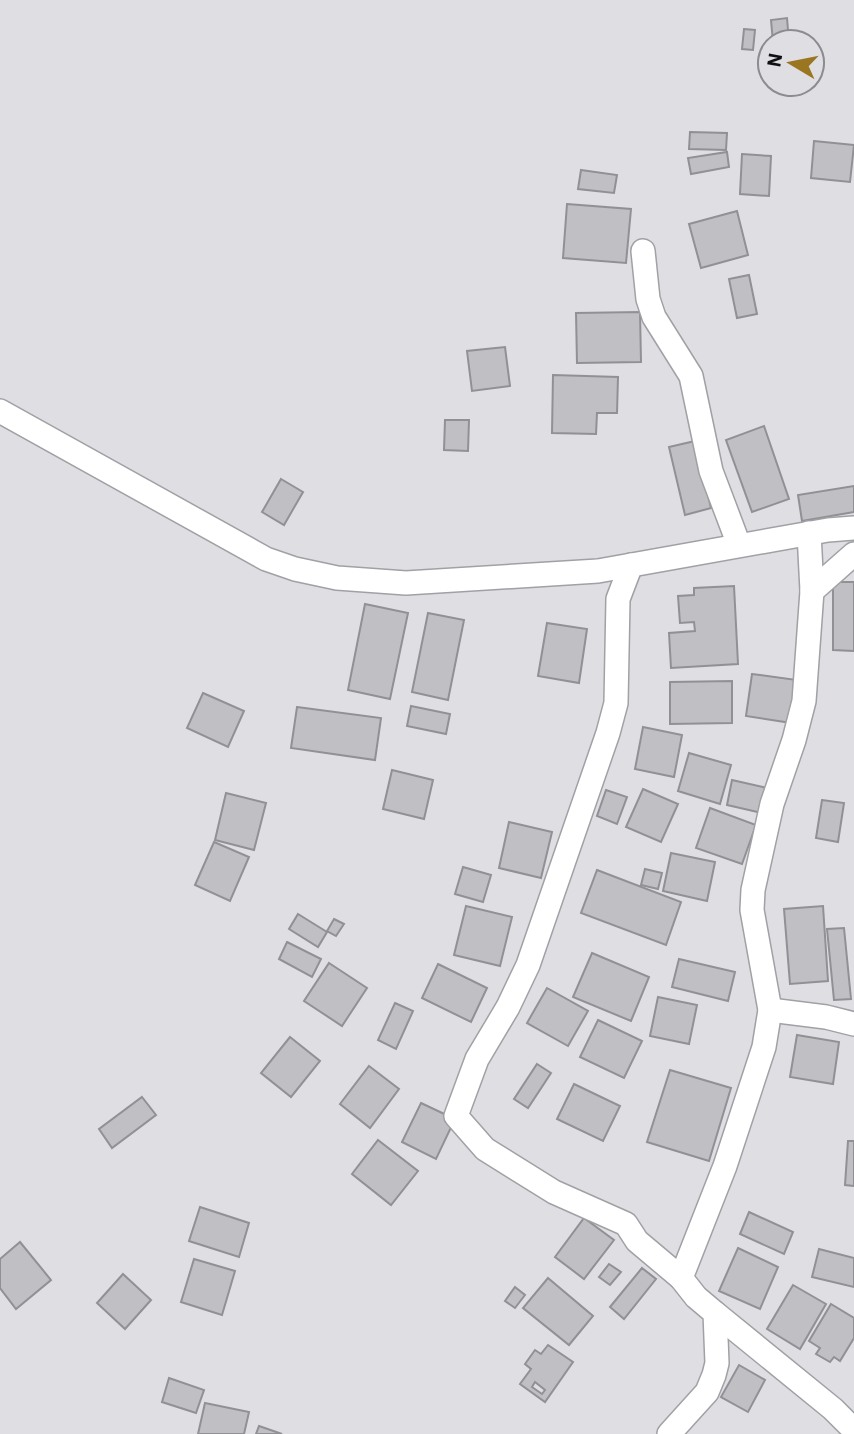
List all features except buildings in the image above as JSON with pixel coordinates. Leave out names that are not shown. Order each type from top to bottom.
[{"type":"street","points":[[643,251],[648,299],[654,317],[691,376],[711,471],[739,545]]},
{"type":"street","points":[[0,411],[254,552],[295,569],[337,578],[406,583],[598,571],[809,533],[854,528]]},
{"type":"street","points":[[681,1278],[725,1166],[764,1047],[771,1010],[752,910],[753,890],[772,804],[804,701],[811,591],[809,533]]},
{"type":"street","points":[[811,591],[854,554]]},
{"type":"street","points":[[631,565],[618,599],[616,703],[608,733],[528,965],[508,1007],[477,1059],[456,1116],[485,1149],[554,1192],[626,1224],[636,1241],[681,1278],[696,1297],[833,1409],[854,1430]]},
{"type":"street","points":[[771,1010],[826,1017],[854,1024]]},
{"type":"street","points":[[669,1434],[707,1392],[714,1375],[717,1363],[715,1313]]}]
